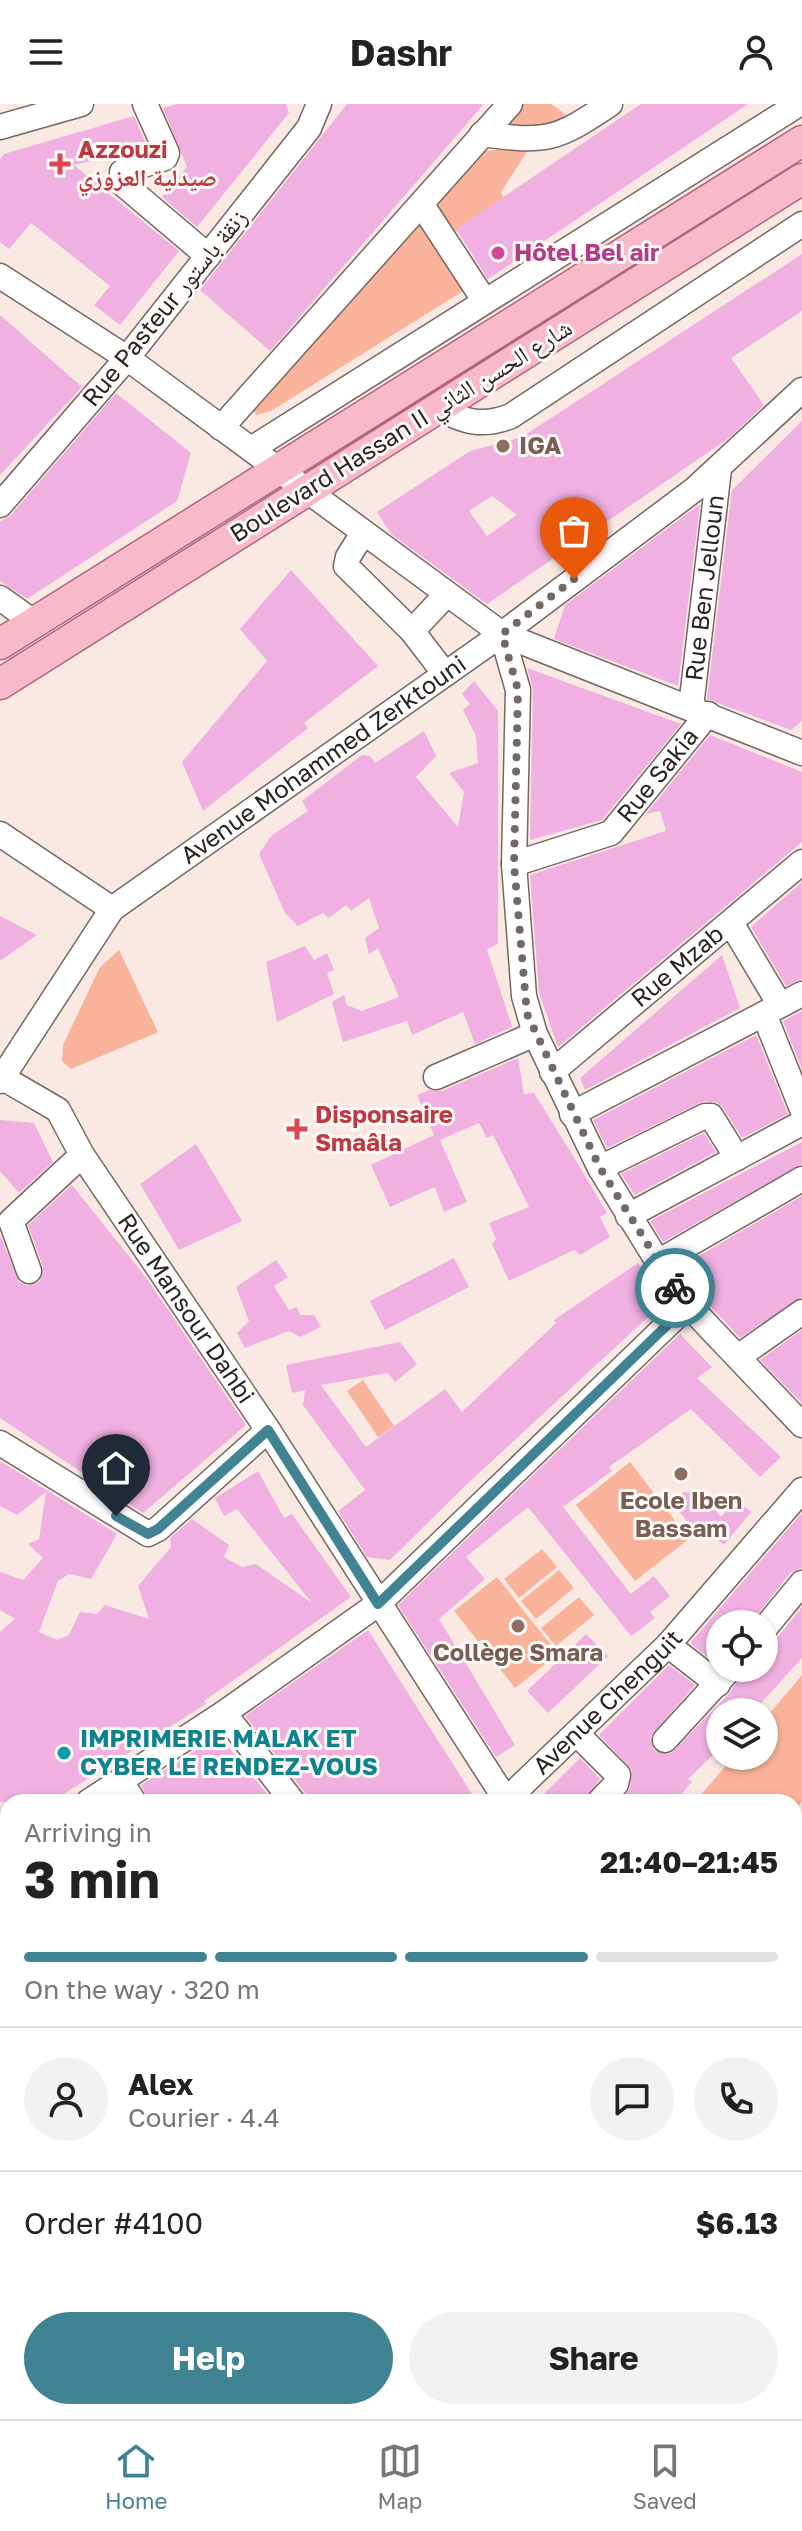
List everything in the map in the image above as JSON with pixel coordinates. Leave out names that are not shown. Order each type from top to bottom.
[{"type":"main road","name":"Boulevard Hassan II شارع الحسن الثاني","points":[[0,644],[802,141]]},
{"type":"main road","name":"Boulevard Hassan II شارع الحسن الثاني","points":[[0,684],[278,506],[307,491],[802,179]]},
{"type":"street","points":[[0,127],[81,104]]},
{"type":"street","points":[[145,104],[167,153],[165,158],[122,172],[122,183],[208,256]]},
{"type":"street","name":"Rue Pasteur زنقة باستور","points":[[0,505],[127,358],[309,128],[319,104]]},
{"type":"street","points":[[221,428],[510,104]]},
{"type":"street","points":[[482,134],[551,138],[569,132],[610,104]]},
{"type":"street","points":[[251,449],[799,104]]},
{"type":"street","points":[[422,205],[484,300]]},
{"type":"street","points":[[437,408],[469,423],[492,423],[511,416],[802,224]]},
{"type":"street","points":[[552,257],[568,289]]},
{"type":"street","points":[[0,276],[127,358],[502,634],[798,747]]},
{"type":"street","name":"Avenue Mohammed Zerktouni","points":[[1,1079],[112,909],[502,634],[719,469],[802,390]]},
{"type":"street","name":"Rue Ben Jelloun","points":[[700,711],[719,469]]},
{"type":"street","points":[[363,533],[346,566],[412,631],[445,674]]},
{"type":"street","points":[[412,631],[447,594]]},
{"type":"street","points":[[0,598],[35,623]]},
{"type":"street","points":[[502,634],[518,699],[514,864],[524,996],[535,1034],[600,1168],[658,1262],[688,1305],[802,1425]]},
{"type":"street","name":"Rue Sakia","points":[[514,864],[611,833],[700,711]]},
{"type":"street","points":[[0,834],[112,909]]},
{"type":"street","name":"Rue Mzab","points":[[552,1072],[802,862]]},
{"type":"street","points":[[731,923],[782,1004],[802,1109]]},
{"type":"street","points":[[572,1114],[782,1004]]},
{"type":"street","points":[[436,1077],[535,1034]]},
{"type":"street","name":"Rue Mansour Dahbi","points":[[1,1079],[58,1110],[82,1155],[268,1430],[500,1794]]},
{"type":"street","points":[[600,1168],[705,1116],[711,1116],[737,1158]]},
{"type":"street","points":[[628,1216],[802,1123]]},
{"type":"street","points":[[29,1271],[11,1221],[82,1155]]},
{"type":"street","points":[[658,1262],[802,1179]]},
{"type":"street","points":[[101,1794],[224,1713],[378,1604],[688,1305]]},
{"type":"street","points":[[738,1357],[802,1312]]},
{"type":"street","points":[[0,1443],[148,1534],[158,1529],[268,1430]]},
{"type":"street","name":"Avenue Chenguit","points":[[512,1794],[668,1645],[802,1490]]},
{"type":"street","points":[[778,1612],[802,1583]]},
{"type":"street","points":[[668,1645],[706,1666]]},
{"type":"street","points":[[665,1740],[719,1682]]},
{"type":"street","points":[[224,1713],[287,1794]]},
{"type":"street","points":[[576,1733],[618,1775],[616,1784],[607,1794]]},
{"type":"street","points":[[121,1781],[129,1794]]},
{"type":"shaded area","points":[[524,104],[551,104],[565,114],[554,125],[499,133]]},
{"type":"shaded area","points":[[532,144],[501,192],[504,198],[461,232],[451,230],[437,203],[481,152]]},
{"type":"shaded area","points":[[418,220],[468,288],[271,411],[256,415],[251,405]]},
{"type":"shaded area","points":[[119,950],[158,1032],[71,1069],[62,1061],[63,1045],[100,967]]},
{"type":"shaded area","points":[[363,1380],[394,1426],[378,1437],[347,1391]]},
{"type":"shaded area","points":[[630,1462],[689,1539],[635,1581],[576,1505]]},
{"type":"shaded area","points":[[542,1549],[557,1567],[519,1598],[504,1579]]},
{"type":"shaded area","points":[[559,1570],[574,1588],[536,1619],[521,1601]]},
{"type":"shaded area","points":[[497,1577],[558,1654],[515,1688],[454,1611]]},
{"type":"shaded area","points":[[579,1597],[594,1615],[556,1646],[541,1628]]},
{"type":"shaded area","points":[[802,1675],[802,1794],[702,1794],[722,1770],[778,1770],[778,1703]]},
{"type":"building","points":[[177,104],[286,104],[289,113],[197,227],[162,197],[187,167],[163,108]]},
{"type":"building","points":[[347,104],[484,104],[270,351],[200,290]]},
{"type":"building","points":[[641,104],[748,104],[488,279],[456,229]]},
{"type":"building","points":[[134,116],[148,148],[74,165],[179,251],[120,325],[94,305],[110,286],[31,223],[9,249],[0,242],[0,159],[4,154]]},
{"type":"building","points":[[802,254],[802,311],[731,358],[764,405],[729,438],[487,604],[391,534],[377,512],[470,451],[522,437]],"holes":[[[492,496],[517,515],[487,536],[469,511]]]},
{"type":"building","points":[[0,315],[82,387],[0,475]]},
{"type":"building","points":[[116,393],[191,453],[177,501],[27,599],[0,581],[0,522],[11,515]]},
{"type":"building","points":[[802,421],[802,721],[791,730],[707,699],[732,490]]},
{"type":"building","points":[[700,504],[678,686],[554,639],[565,605]]},
{"type":"building","points":[[291,570],[378,666],[304,723],[308,728],[203,811],[182,762],[267,661],[240,629]]},
{"type":"building","points":[[527,668],[681,724],[602,820],[530,840],[533,690]]},
{"type":"building","points":[[474,681],[498,711],[498,944],[487,949],[512,1027],[475,1044],[463,1012],[412,1035],[407,1021],[343,1042],[332,1002],[344,995],[347,1005],[362,1011],[399,997],[378,948],[369,954],[365,938],[379,928],[369,898],[351,911],[346,905],[329,918],[323,913],[298,926],[285,913],[259,854],[271,836],[308,811],[302,801],[362,755],[370,756],[375,763],[424,731],[436,756],[416,777],[458,827],[464,792],[449,773],[478,763],[476,736],[463,710],[470,704],[462,694]]},
{"type":"building","points":[[710,735],[802,772],[802,842],[558,1047],[539,993],[530,875],[666,831],[660,811],[646,814]]},
{"type":"building","points":[[802,882],[802,979],[786,986],[751,927]]},
{"type":"building","points":[[0,916],[37,935],[0,961]]},
{"type":"building","points":[[305,946],[314,960],[327,953],[334,970],[327,973],[334,994],[277,1022],[266,962]]},
{"type":"building","points":[[722,955],[740,1008],[585,1090],[580,1078]]},
{"type":"building","points":[[802,1011],[802,1069],[783,1021]]},
{"type":"building","points":[[756,1035],[788,1114],[742,1138],[718,1103],[704,1101],[607,1148],[593,1120]]},
{"type":"building","points":[[518,1058],[524,1094],[534,1093],[578,1164],[607,1213],[600,1217],[610,1237],[580,1255],[574,1250],[509,1281],[492,1244],[496,1239],[489,1223],[529,1207],[493,1135],[487,1138],[479,1123],[440,1140],[467,1202],[444,1212],[435,1187],[390,1207],[371,1165],[434,1135],[417,1095],[429,1090],[442,1091]]},
{"type":"building","points":[[0,1120],[34,1123],[53,1162],[19,1193],[0,1171]]},
{"type":"building","points":[[704,1133],[716,1152],[635,1195],[621,1174]]},
{"type":"building","points":[[802,1142],[802,1164],[663,1242],[650,1221]]},
{"type":"building","points":[[196,1144],[242,1221],[179,1250],[140,1184]]},
{"type":"building","points":[[72,1185],[147,1279],[246,1425],[143,1513],[0,1418],[0,1235],[19,1282],[27,1286],[40,1281],[43,1267],[28,1225]]},
{"type":"building","points":[[802,1196],[802,1297],[740,1338],[700,1295],[680,1267]]},
{"type":"building","points":[[454,1258],[469,1287],[385,1330],[370,1301]]},
{"type":"building","points":[[276,1260],[288,1277],[274,1286],[289,1310],[297,1307],[300,1315],[314,1315],[321,1327],[300,1337],[289,1331],[245,1348],[237,1333],[249,1321],[236,1287]]},
{"type":"building","points":[[638,1263],[661,1305],[465,1486],[390,1560],[367,1557],[338,1511],[365,1490],[303,1405],[305,1390],[292,1393],[286,1365],[400,1342],[417,1364],[395,1382],[388,1373],[321,1385],[366,1447],[445,1389],[462,1412],[556,1323],[554,1320]]},
{"type":"building","points":[[802,1330],[802,1403],[760,1360]]},
{"type":"building","points":[[680,1334],[712,1367],[697,1378],[781,1457],[760,1477],[691,1409],[609,1467],[612,1471],[563,1507],[631,1594],[654,1576],[670,1596],[650,1612],[655,1618],[631,1636],[528,1507],[466,1557],[485,1579],[439,1619],[515,1745],[496,1757],[398,1605]]},
{"type":"building","points":[[0,1461],[117,1534],[91,1579],[69,1574],[58,1581],[39,1632],[57,1640],[69,1635],[80,1612],[97,1614],[105,1605],[149,1619],[138,1586],[171,1547],[170,1538],[192,1519],[229,1545],[224,1557],[242,1567],[256,1564],[312,1603],[237,1509],[224,1516],[215,1498],[258,1471],[284,1518],[292,1514],[351,1597],[204,1701],[206,1704],[64,1794],[0,1794],[0,1632],[15,1619],[0,1610],[0,1572],[23,1580],[43,1558],[28,1544],[39,1539],[46,1492],[17,1515],[0,1506]]},
{"type":"building","points":[[684,1492],[704,1495],[721,1517],[736,1499],[751,1512],[724,1545],[696,1522],[691,1526],[671,1501]]},
{"type":"building","points":[[802,1513],[802,1568],[790,1573],[761,1610],[718,1610]]},
{"type":"building","points":[[802,1607],[802,1658],[766,1698],[725,1698],[737,1682],[778,1682],[778,1637]]},
{"type":"building","points":[[706,1624],[706,1656],[690,1643]]},
{"type":"building","points":[[368,1630],[472,1794],[305,1794],[245,1716]]},
{"type":"building","points":[[586,1634],[608,1656],[548,1713],[527,1691]]},
{"type":"building","points":[[669,1665],[695,1685],[651,1736],[654,1750],[670,1754],[706,1717],[706,1762],[688,1779],[692,1782],[681,1794],[626,1794],[630,1788],[632,1770],[599,1735]]},
{"type":"building","points":[[219,1736],[267,1794],[145,1794],[141,1785]]},
{"type":"building","points":[[580,1758],[600,1779],[590,1794],[544,1794]]},
{"type":"way so far","points":[[574,579],[502,634],[518,690],[514,864],[524,996],[535,1034],[572,1114],[614,1192],[675,1288]]},
{"type":"place","name":"Azzouzi صيدلية العزوزي","points":[[60,164]]},
{"type":"place","name":"Hôtel Bel air","points":[[498,253]]},
{"type":"place","name":"IGA","points":[[503,446]]},
{"type":"place","name":"Disponsaire Smaâla","points":[[297,1129]]},
{"type":"place","name":"Ecole Iben Bassam","points":[[681,1474]]},
{"type":"place","name":"Collège Smara","points":[[518,1626]]},
{"type":"place","name":"IMPRIMERIE MALAK ET CYBER LE RENDEZ-VOUS","points":[[64,1753]]},
{"type":"route","points":[[116,1516],[148,1534],[158,1529],[268,1430],[378,1604],[688,1305],[675,1288]]}]
